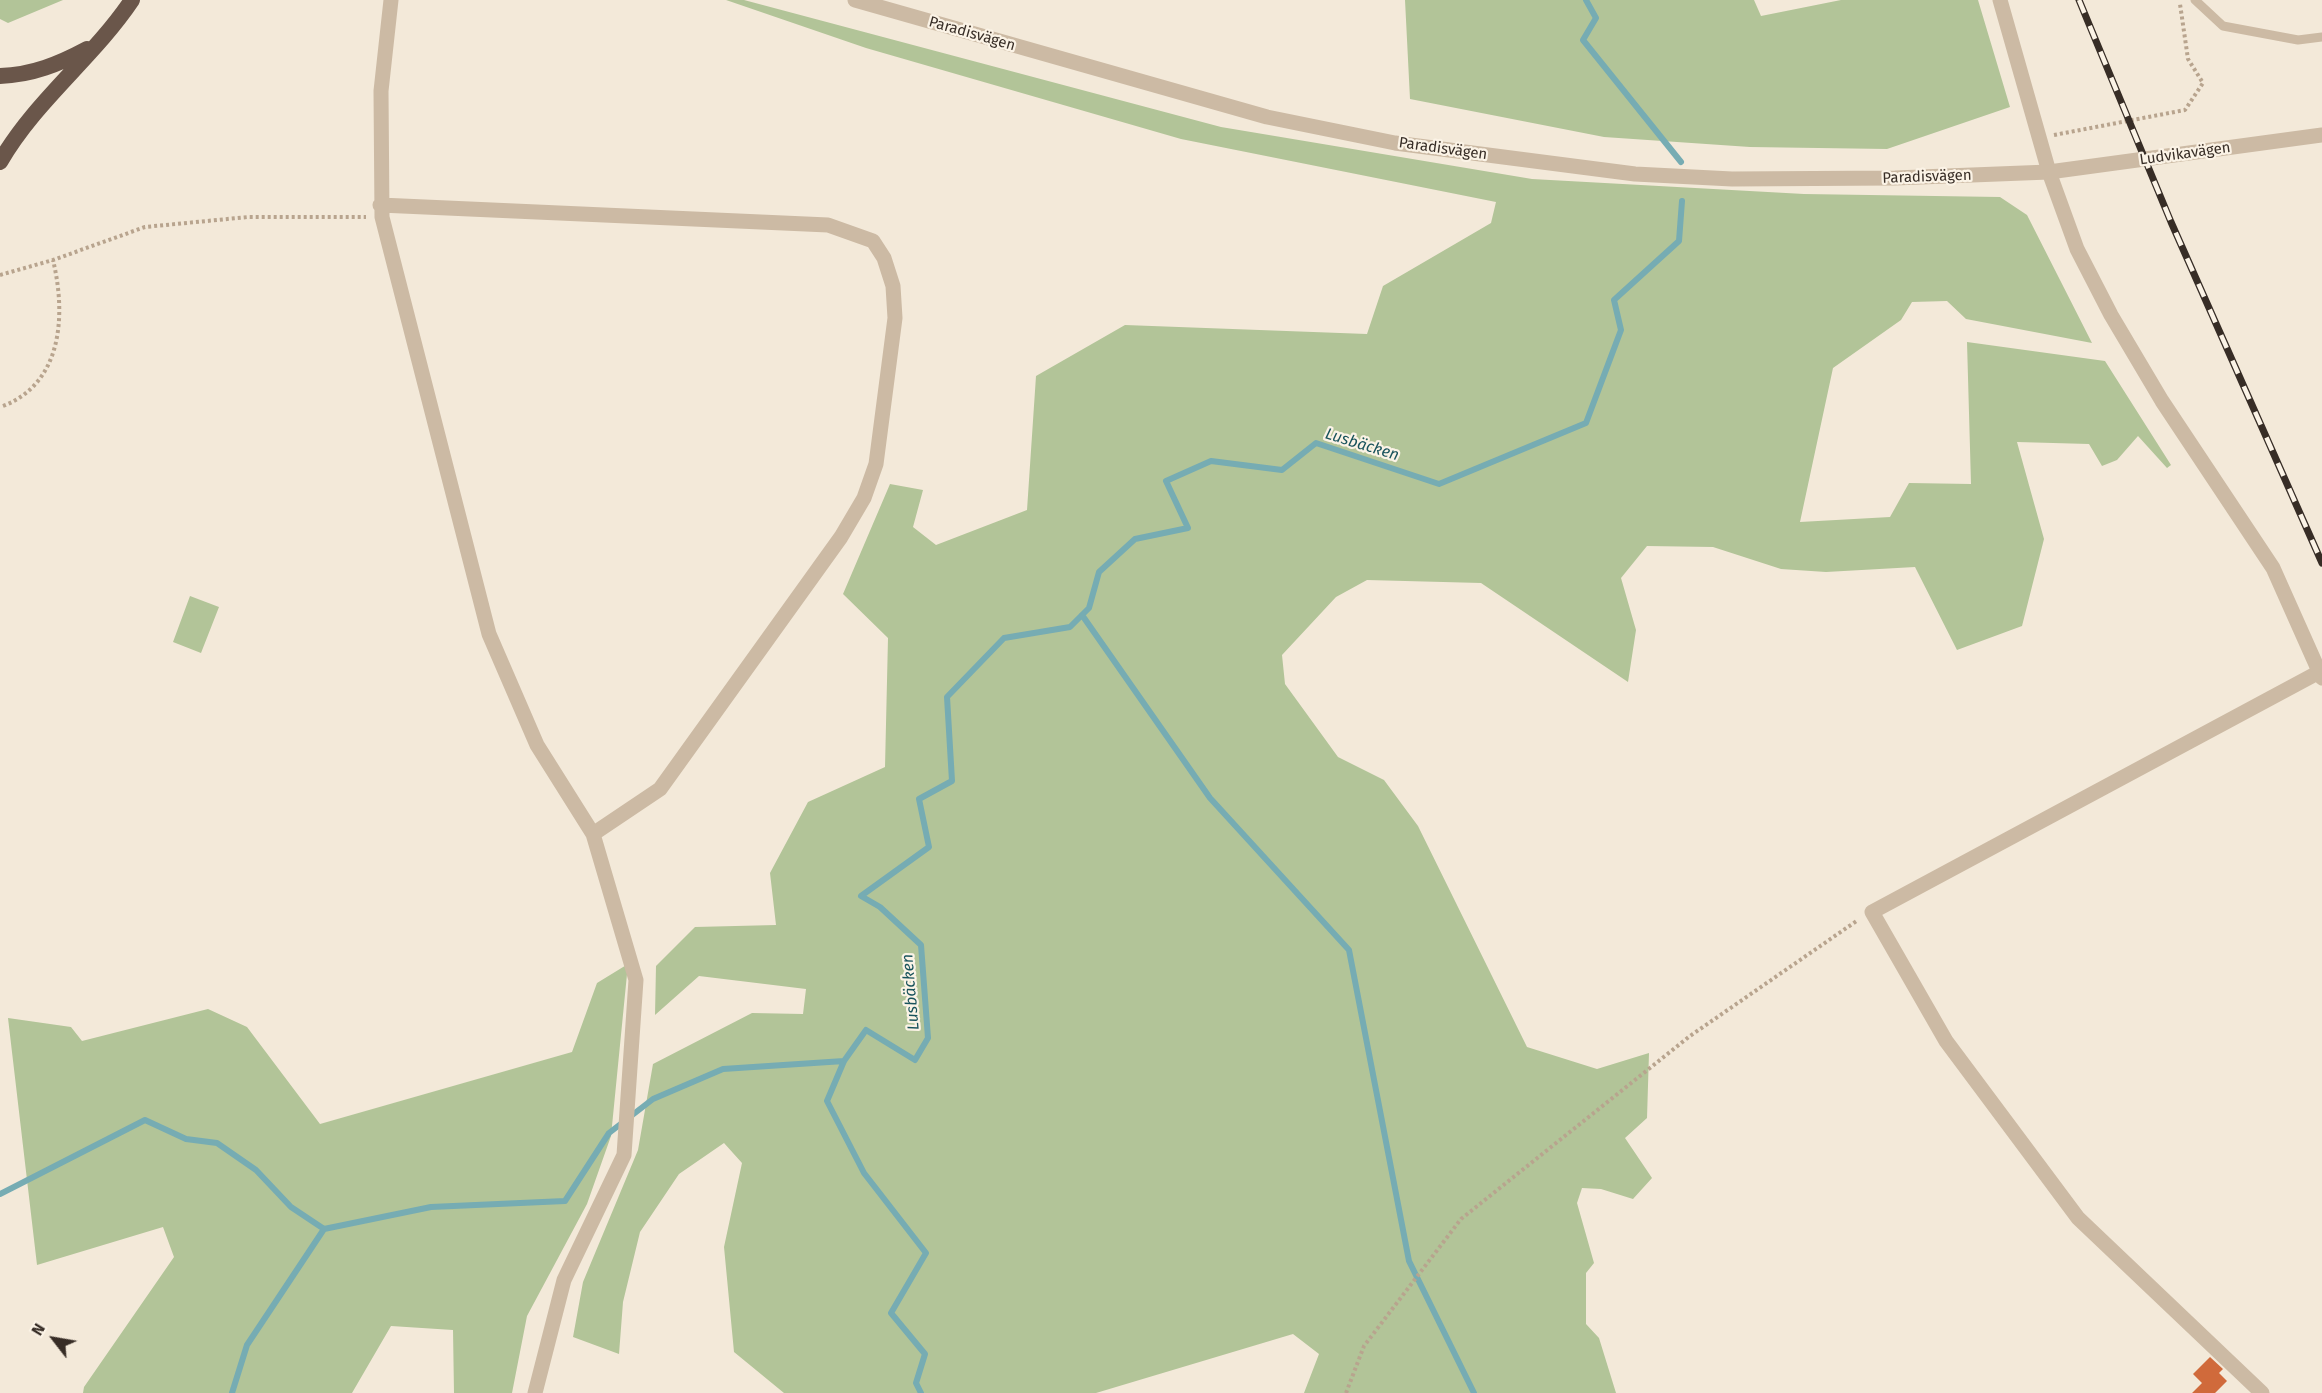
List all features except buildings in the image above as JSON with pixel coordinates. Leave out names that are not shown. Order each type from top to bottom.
[{"type":"highway","points":[[0,162],[24,126],[117,22],[132,0]]},
{"type":"highway","points":[[0,76],[36,71],[58,64],[96,45]]},
{"type":"street","points":[[392,0],[381,91],[381,211],[489,634],[537,746],[593,834],[636,980],[624,1155],[564,1280],[535,1393]]},
{"type":"street","name":"Paradisvägen","points":[[855,0],[1267,117],[1395,143],[1635,174],[1732,179],[1895,178],[2049,172]]},
{"type":"street","points":[[2000,0],[2049,172],[2077,249],[2111,315],[2162,401],[2273,568],[2321,675],[1872,912],[1946,1041],[2078,1218],[2262,1393]]},
{"type":"street","name":"Ludvikavägen","points":[[2049,172],[2322,135]]},
{"type":"street","points":[[381,211],[828,225],[873,241],[887,267],[893,286],[895,318],[876,464],[864,498],[835,546],[660,789],[593,834]]},
{"type":"lane","points":[[2195,0],[2223,26],[2298,40],[2322,37]]},
{"type":"path","points":[[2041,138],[2185,110],[2203,83],[2188,59],[2179,0]]},
{"type":"path","points":[[0,275],[53,260],[145,227],[248,217],[381,211]]},
{"type":"path","points":[[3,406],[17,401],[40,378],[51,362],[57,343],[61,298],[53,260]]},
{"type":"path","points":[[1346,1393],[1364,1346],[1461,1220],[1690,1036],[1872,912]]},
{"type":"green space","points":[[0,0],[63,0],[8,23],[0,19]]},
{"type":"green space","points":[[726,0],[744,0],[1221,127],[1532,179],[1804,194],[2000,197],[2027,215],[2092,343],[1966,319],[1947,301],[1912,302],[1901,320],[1833,368],[1800,522],[1890,517],[1909,483],[1971,484],[1967,342],[2105,361],[2171,465],[2167,468],[2138,436],[2117,460],[2102,466],[2089,444],[2017,442],[2044,539],[2022,626],[1957,650],[1915,567],[1826,572],[1781,569],[1713,547],[1647,546],[1621,578],[1636,630],[1628,682],[1481,583],[1367,580],[1336,597],[1282,655],[1285,684],[1338,757],[1384,780],[1418,826],[1527,1047],[1597,1069],[1649,1053],[1647,1118],[1625,1138],[1652,1178],[1633,1199],[1601,1189],[1582,1188],[1577,1203],[1594,1263],[1586,1273],[1586,1324],[1599,1338],[1616,1393],[1304,1393],[1319,1354],[1293,1334],[1096,1393],[784,1393],[734,1352],[724,1247],[742,1163],[724,1143],[679,1174],[640,1232],[623,1302],[619,1354],[573,1337],[583,1282],[638,1150],[653,1064],[752,1013],[803,1014],[806,989],[699,976],[655,1015],[656,966],[695,927],[776,925],[770,873],[808,802],[885,767],[888,638],[843,594],[890,484],[923,490],[913,527],[936,545],[1027,510],[1036,376],[1125,325],[1367,334],[1383,286],[1491,223],[1496,202],[1181,139],[866,48]]},
{"type":"green space","points":[[1405,0],[1754,0],[1761,16],[1841,0],[1978,0],[2010,107],[1887,149],[1750,147],[1604,137],[1410,99]]},
{"type":"green space","points":[[190,596],[219,607],[201,653],[173,642]]},
{"type":"green space","points":[[628,964],[611,1136],[587,1204],[527,1316],[512,1393],[454,1393],[453,1330],[391,1326],[352,1393],[83,1393],[84,1387],[174,1257],[163,1227],[37,1265],[8,1018],[71,1027],[82,1041],[208,1009],[247,1027],[320,1124],[572,1052],[597,983]]},
{"type":"waterway","name":"Lusbäcken","points":[[1586,0],[1596,18],[1583,40],[1681,162]]},
{"type":"waterway","name":"Lusbäcken","points":[[921,1393],[916,1383],[925,1354],[891,1313],[926,1253],[864,1173],[827,1101],[844,1061],[866,1030],[915,1060],[928,1038],[921,945],[880,907],[861,896],[929,847],[919,799],[952,781],[947,697],[1004,638],[1070,627],[1089,608],[1099,572],[1135,539],[1188,528],[1166,481],[1211,461],[1282,470],[1316,443],[1439,484],[1586,423],[1621,330],[1614,300],[1679,241],[1682,201]]},
{"type":"waterway","points":[[1082,615],[1210,798],[1349,950],[1409,1261],[1474,1393]]},
{"type":"waterway","points":[[232,1393],[247,1345],[324,1229],[431,1207],[565,1201],[609,1133],[653,1099],[723,1069],[844,1061]]},
{"type":"waterway","points":[[0,1194],[145,1120],[186,1139],[217,1143],[256,1170],[291,1207],[324,1229]]},
{"type":"railway","points":[[2079,0],[2171,222],[2322,563]]}]
